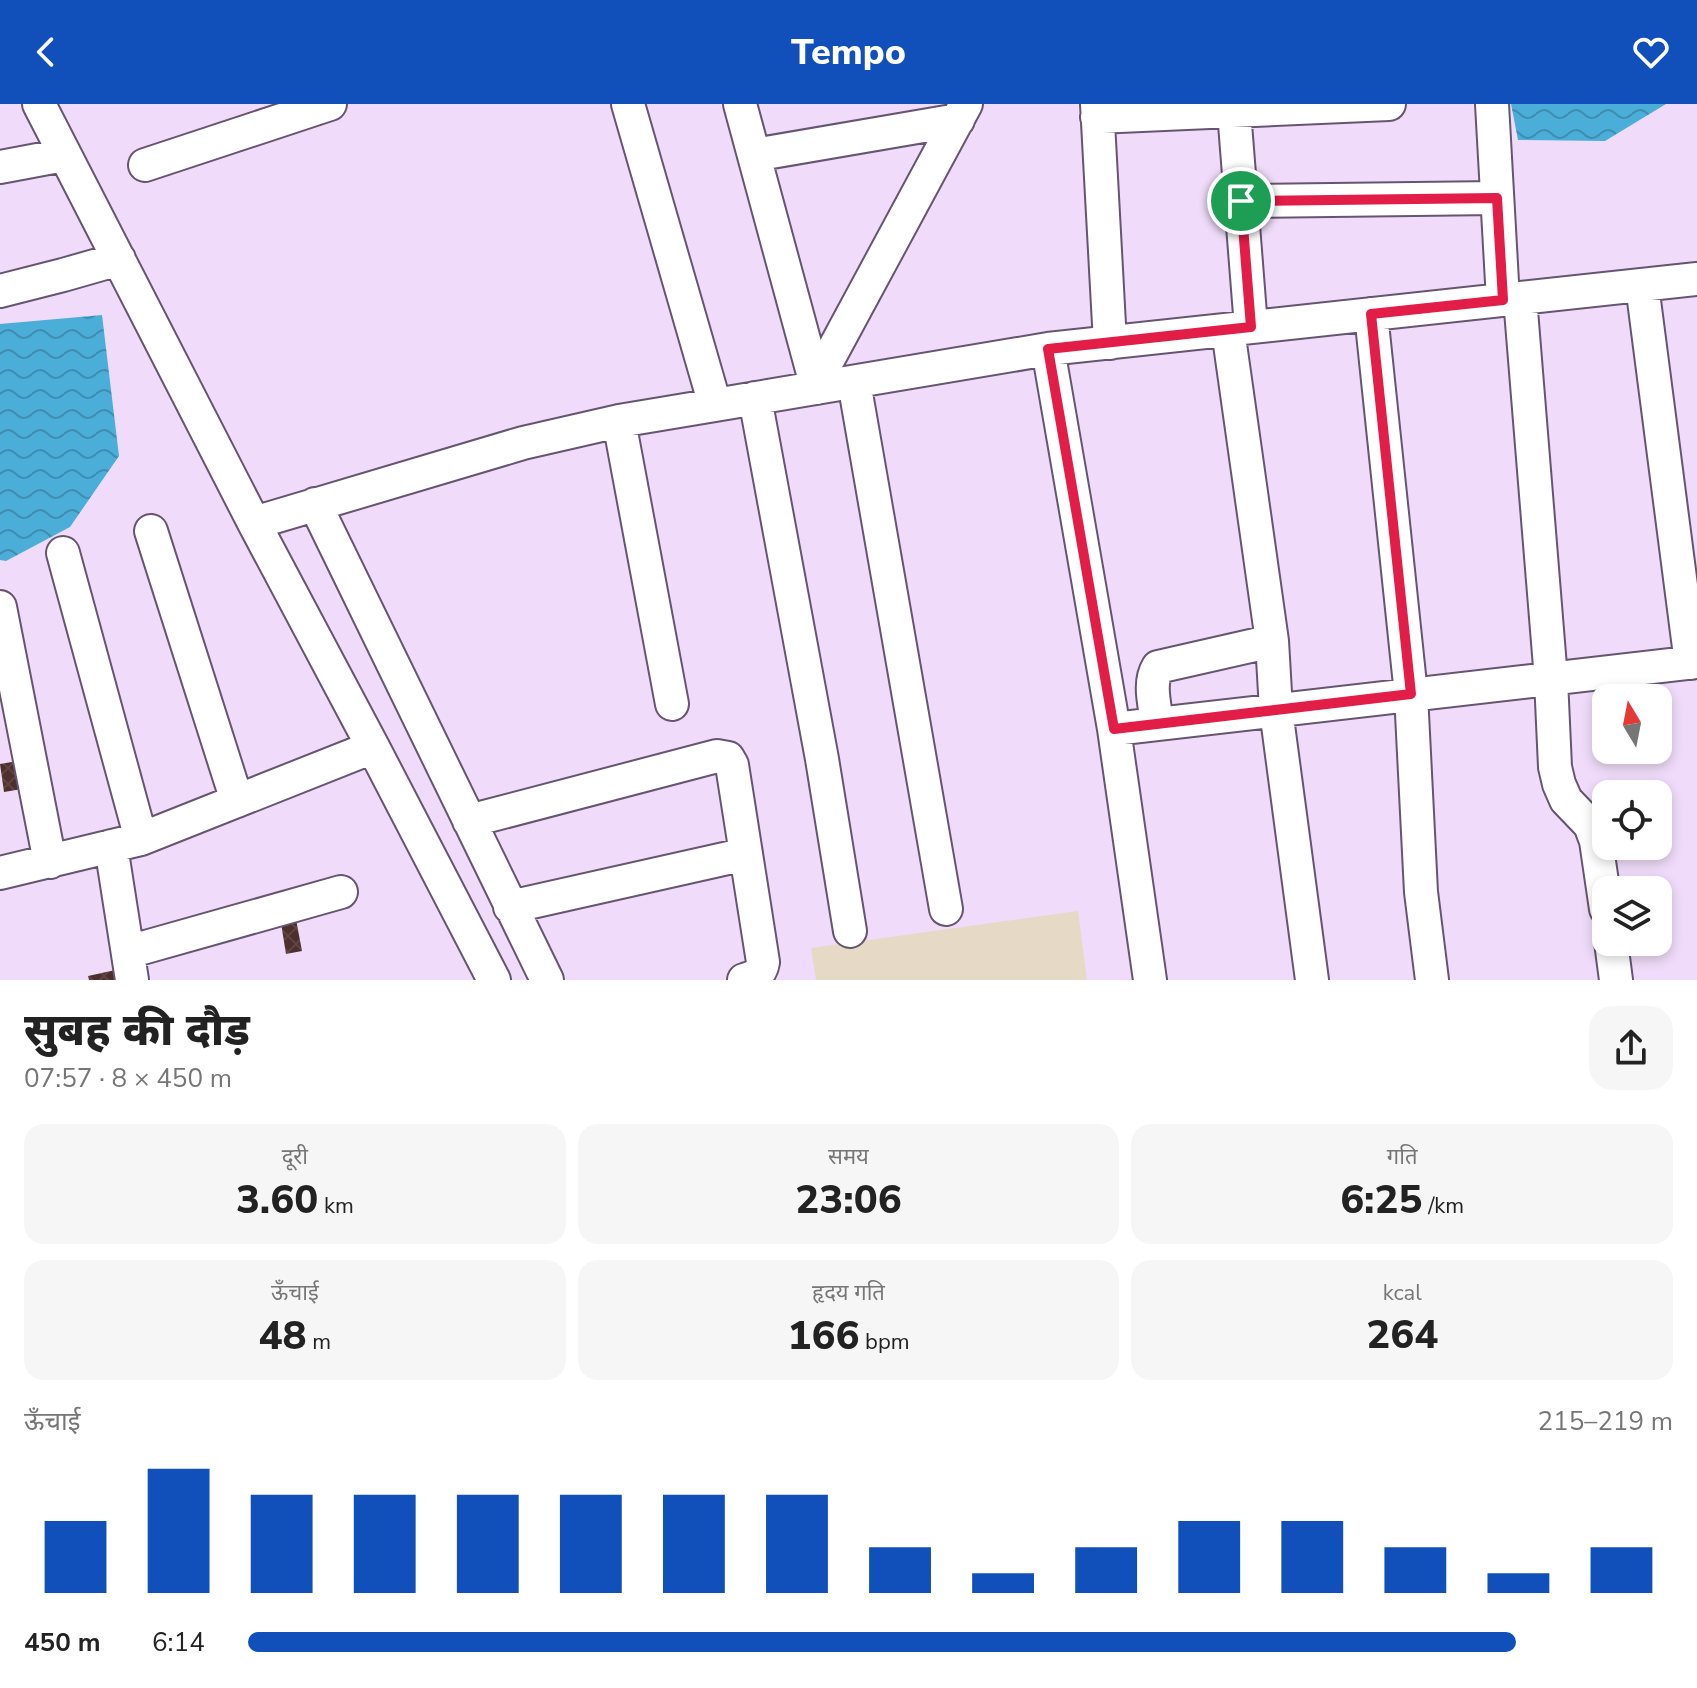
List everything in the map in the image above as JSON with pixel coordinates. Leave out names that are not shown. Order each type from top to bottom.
[{"type":"street","points":[[39,104],[494,980]]},
{"type":"street","points":[[145,165],[330,104]]},
{"type":"street","points":[[628,104],[715,405]]},
{"type":"street","points":[[740,104],[815,380]]},
{"type":"street","points":[[1110,343],[1097,110],[1234,111],[1389,104]]},
{"type":"street","points":[[1492,104],[1497,198],[1512,299],[1551,679],[1555,767],[1566,800],[1590,825],[1596,841],[1601,876]]},
{"type":"street","points":[[1234,111],[1241,201],[1240,328],[1272,641],[1276,710],[1312,980]]},
{"type":"street","points":[[754,155],[962,112]]},
{"type":"street","points":[[815,380],[962,112]]},
{"type":"street","points":[[0,167],[64,155]]},
{"type":"street","points":[[1241,201],[1497,198]]},
{"type":"street","points":[[0,291],[119,259]]},
{"type":"street","points":[[254,523],[523,443],[619,421],[755,398],[815,380],[854,382],[1048,349],[1697,279]]},
{"type":"street","points":[[1114,729],[1694,663],[1642,285]]},
{"type":"street","points":[[1371,314],[1411,694],[1421,892],[1432,980]]},
{"type":"street","points":[[1048,349],[1114,729],[1150,980]]},
{"type":"street","points":[[854,382],[946,909]]},
{"type":"street","points":[[755,398],[822,759],[850,931]]},
{"type":"street","points":[[619,421],[672,704]]},
{"type":"street","points":[[315,504],[547,980]]},
{"type":"street","points":[[151,531],[237,801]]},
{"type":"street","points":[[63,553],[126,843],[130,966],[341,892]]},
{"type":"street","points":[[0,607],[50,862]]},
{"type":"street","points":[[1157,723],[1153,684],[1158,667],[1272,641]]},
{"type":"street","points":[[0,873],[126,843],[373,747]]},
{"type":"street","points":[[469,821],[723,756],[728,758],[732,765],[763,962],[757,976],[744,980]]},
{"type":"street","points":[[510,907],[746,854]]},
{"type":"street","points":[[1613,956],[1616,980]]},
{"type":"shaded area","points":[[1078,911],[1087,980],[816,980],[811,948]]},
{"type":"water","points":[[1511,104],[1666,104],[1605,141],[1518,140]]},
{"type":"water","points":[[102,315],[119,456],[70,527],[6,561],[0,560],[0,324]]},
{"type":"building","points":[[24,760],[28,788],[4,792],[0,764]]},
{"type":"building","points":[[295,914],[302,951],[286,954],[280,917]]},
{"type":"building","points":[[120,969],[122,980],[89,980],[88,976]]},
{"type":"route","points":[[1497,198],[1503,300],[1371,314],[1411,694],[1114,729],[1048,349],[1251,327],[1241,201],[1497,198]]}]
